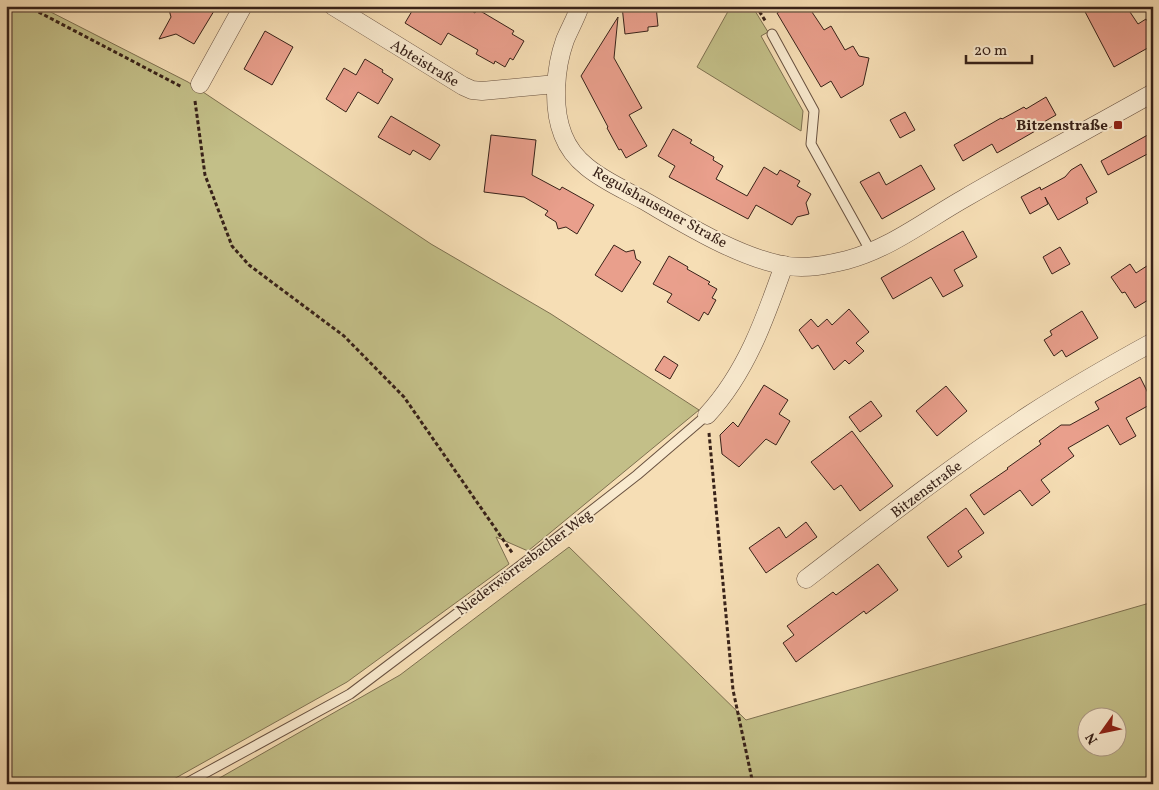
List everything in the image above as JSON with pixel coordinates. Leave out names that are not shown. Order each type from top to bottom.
[{"type":"street","points":[[197,89],[243,6]]},
{"type":"street","name":"Abteistraße","points":[[333,6],[462,86],[472,90],[482,91],[556,84]]},
{"type":"street","name":"Regulshausener Straße","points":[[580,6],[565,40],[556,84],[558,114],[564,137],[577,157],[596,174],[727,245],[757,258],[800,268],[848,260],[901,238],[964,199],[1153,92]]},
{"type":"street","name":"Niederwörresbacher Weg","points":[[707,416],[724,397],[738,376],[763,323],[784,265]]},
{"type":"street","name":"Bitzenstraße","points":[[806,579],[1028,416],[1079,384],[1153,342]]},
{"type":"lane","points":[[772,34],[814,111],[811,144],[871,252]]},
{"type":"lane","name":"Niederwörresbacher Weg","points":[[185,784],[350,694],[521,566],[637,475],[707,416]]},
{"type":"path","points":[[27,6],[197,89],[205,174],[232,246],[249,265],[344,336],[404,396],[521,566]]},
{"type":"path","points":[[707,416],[733,690],[753,784]]},
{"type":"shaded area","points":[[6,6],[39,6],[188,82],[431,244],[551,314],[699,410],[528,551],[496,537],[509,564],[347,682],[165,784],[6,784]]},
{"type":"shaded area","points":[[731,6],[752,6],[768,32],[761,36],[803,111],[801,131],[697,67]]},
{"type":"shaded area","points":[[569,547],[746,720],[1153,602],[1153,784],[209,784],[400,675]]},
{"type":"building","points":[[168,6],[217,6],[194,44],[176,34],[159,39],[171,17]]},
{"type":"building","points":[[415,6],[464,6],[475,13],[477,9],[514,31],[512,34],[524,41],[513,60],[510,58],[505,67],[495,61],[494,64],[476,54],[478,50],[448,33],[441,45],[405,23]]},
{"type":"building","points":[[622,6],[656,6],[658,26],[648,27],[648,31],[625,34]]},
{"type":"building","points":[[789,6],[808,6],[824,30],[831,26],[845,50],[853,46],[859,56],[869,58],[863,85],[841,98],[831,81],[821,87],[777,13]]},
{"type":"building","points":[[1082,6],[1126,6],[1138,24],[1146,19],[1153,31],[1153,45],[1114,67]]},
{"type":"building","points":[[618,17],[614,58],[642,108],[629,115],[647,146],[626,158],[621,149],[619,150],[581,76]]},
{"type":"building","points":[[265,31],[293,47],[272,85],[244,69]]},
{"type":"building","points":[[365,59],[383,70],[382,72],[393,79],[378,104],[358,92],[346,112],[326,99],[344,68],[356,75]]},
{"type":"building","points":[[1046,97],[1056,115],[1035,127],[1037,130],[997,153],[992,144],[963,161],[954,145],[1001,118],[1024,107],[1026,109]]},
{"type":"building","points":[[905,112],[915,130],[900,138],[890,120]]},
{"type":"building","points":[[391,116],[440,145],[430,160],[413,150],[410,155],[378,137]]},
{"type":"building","points":[[673,129],[692,140],[690,143],[714,157],[713,160],[723,166],[716,179],[747,196],[764,167],[777,175],[780,170],[800,181],[797,186],[811,194],[806,203],[809,214],[797,217],[792,225],[756,205],[748,219],[669,177],[675,166],[658,156]]},
{"type":"building","points":[[1153,132],[1153,151],[1108,175],[1101,161]]},
{"type":"building","points":[[491,135],[536,140],[532,175],[560,190],[562,187],[594,205],[577,234],[566,227],[558,229],[556,222],[545,215],[548,211],[524,197],[484,192]]},
{"type":"building","points":[[1081,164],[1097,192],[1086,198],[1088,203],[1058,220],[1045,197],[1048,204],[1030,214],[1021,197],[1040,187],[1041,190],[1065,177],[1071,170]]},
{"type":"building","points":[[921,165],[935,189],[882,219],[860,182],[879,172],[886,185]]},
{"type":"building","points":[[963,231],[977,257],[954,270],[963,286],[943,297],[931,277],[893,299],[881,278]]},
{"type":"building","points":[[614,245],[626,252],[634,250],[636,259],[641,262],[622,292],[595,275]]},
{"type":"building","points":[[1060,247],[1070,264],[1052,274],[1043,257]]},
{"type":"building","points":[[669,256],[710,282],[708,284],[717,289],[712,298],[716,300],[708,315],[704,312],[699,321],[667,302],[672,294],[653,284]]},
{"type":"building","points":[[1153,262],[1153,297],[1135,308],[1125,292],[1122,293],[1111,277],[1130,264],[1136,273]]},
{"type":"building","points":[[849,309],[869,332],[856,343],[864,351],[849,364],[845,360],[834,370],[818,345],[812,349],[799,330],[811,319],[818,327],[827,319],[832,325]]},
{"type":"building","points":[[1082,311],[1098,338],[1066,357],[1062,350],[1054,356],[1044,340],[1052,335],[1050,331]]},
{"type":"building","points":[[664,356],[678,365],[670,379],[655,370]]},
{"type":"building","points":[[1140,377],[1153,403],[1126,418],[1136,436],[1120,445],[1108,425],[1068,448],[1074,456],[1041,480],[1050,492],[1032,506],[1020,490],[984,515],[970,495],[1041,444],[1039,441],[1061,425],[1070,425],[1099,409],[1095,402]]},
{"type":"building","points":[[764,385],[788,400],[779,414],[790,421],[776,445],[766,439],[739,467],[722,454],[720,435],[733,422],[738,427]]},
{"type":"building","points":[[946,386],[967,411],[937,436],[916,411]]},
{"type":"building","points":[[871,401],[882,416],[860,432],[849,417]]},
{"type":"building","points":[[852,431],[893,486],[860,511],[841,485],[834,490],[811,462]]},
{"type":"building","points":[[966,508],[984,533],[958,551],[962,557],[948,567],[927,537]]},
{"type":"building","points":[[806,522],[817,537],[766,573],[749,548],[779,527],[786,538]]},
{"type":"building","points":[[878,564],[898,590],[866,614],[864,611],[796,662],[783,643],[794,635],[787,626],[833,592],[836,595]]},
{"type":"place","name":"Bitzenstraße","points":[[1118,125]]}]
